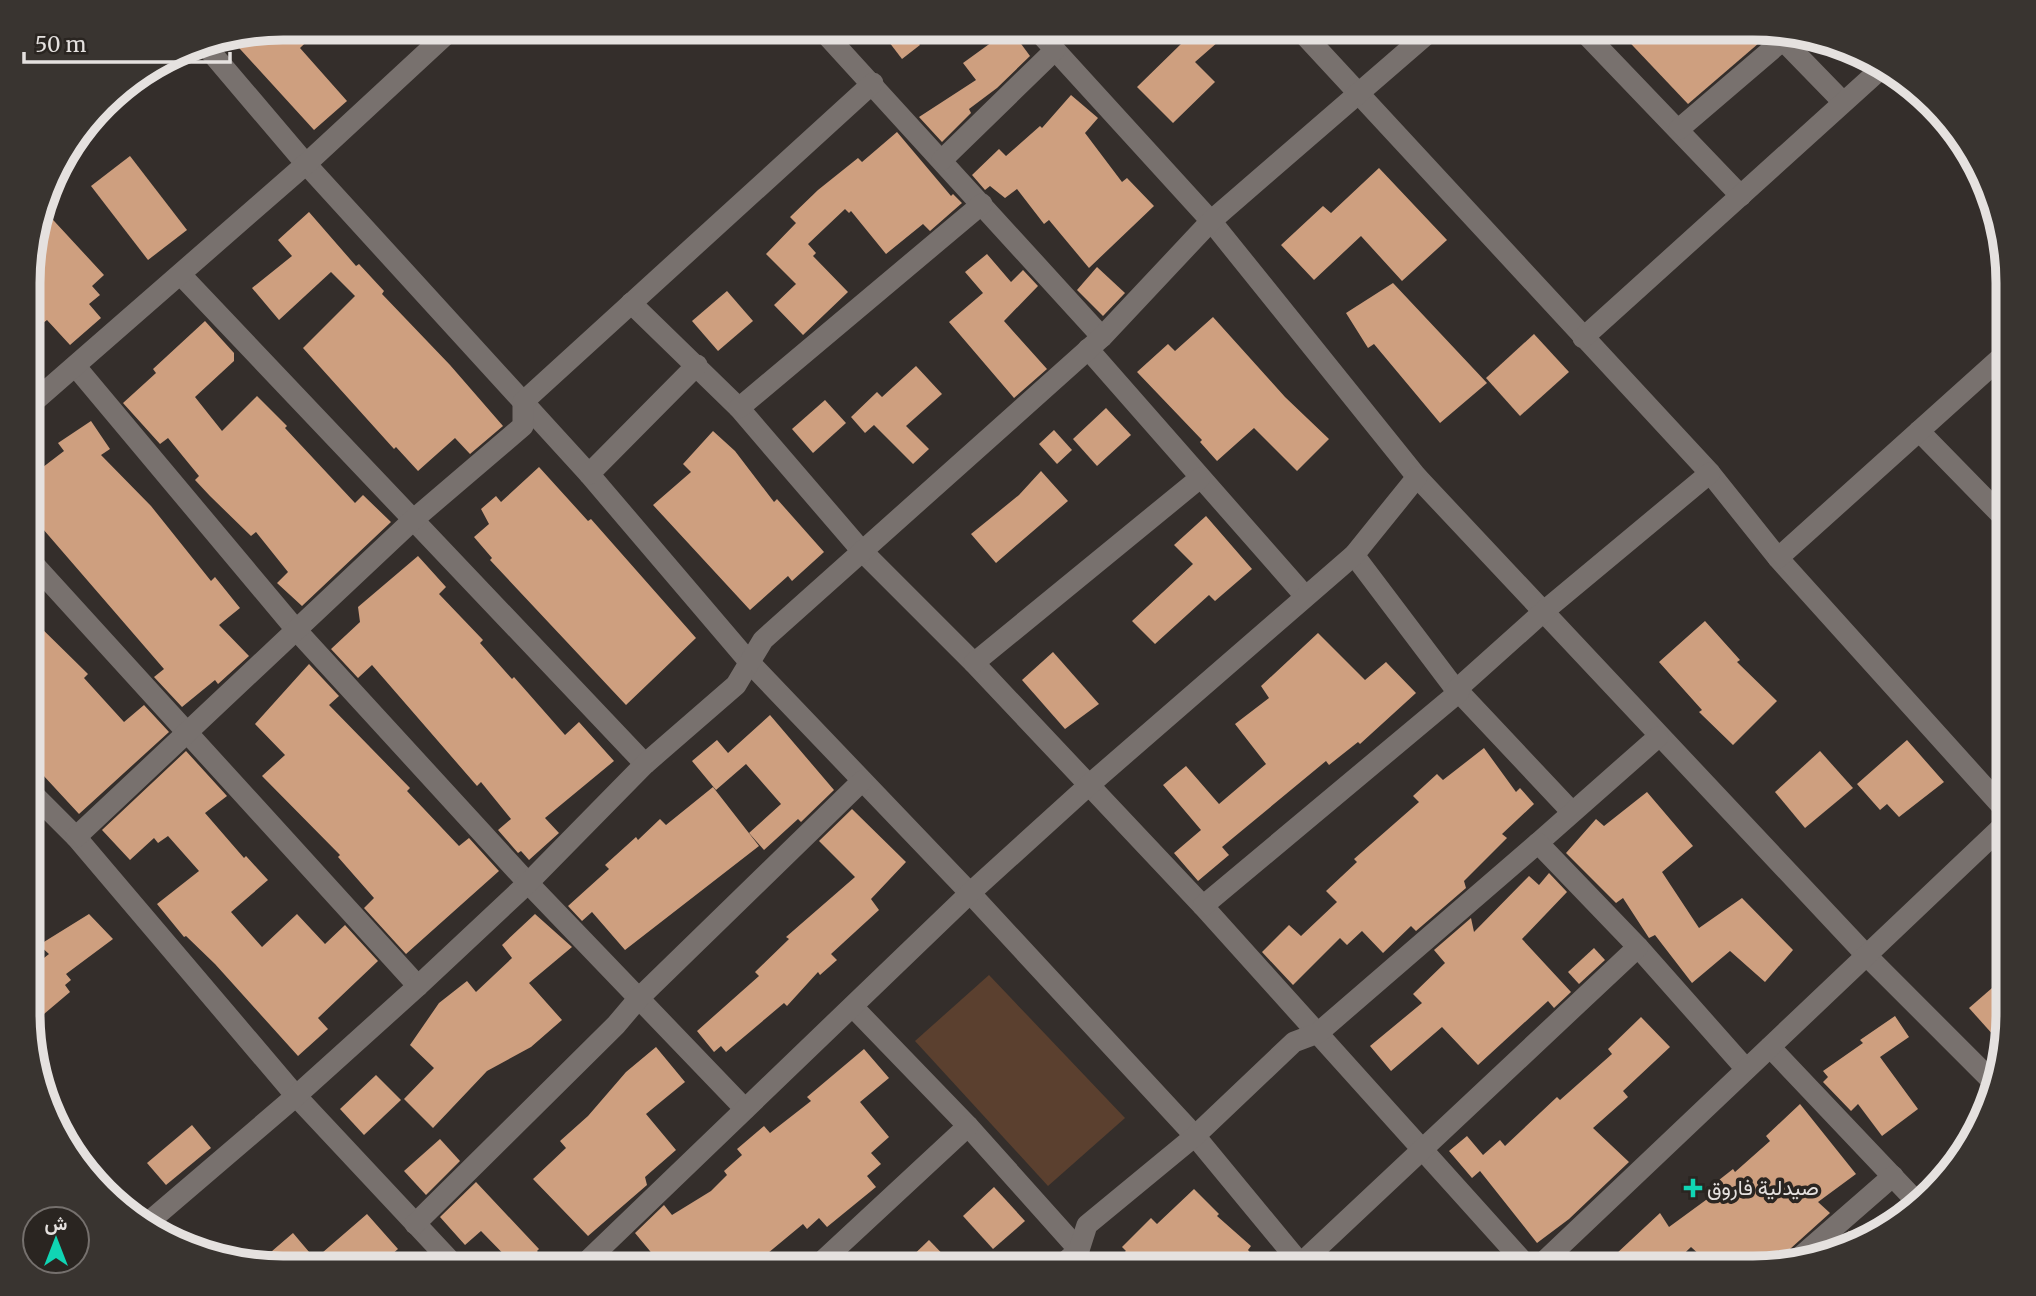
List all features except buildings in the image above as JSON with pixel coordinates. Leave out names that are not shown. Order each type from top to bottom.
[{"type":"street","points":[[40,394],[76,367],[181,275],[440,40]]},
{"type":"street","points":[[832,40],[982,204],[1095,343],[1199,478],[1305,596]]},
{"type":"street","points":[[1046,40],[1211,221],[1417,477],[1658,737],[1867,956],[1987,1076]]},
{"type":"street","points":[[1309,40],[1710,473],[1778,558],[1995,799]]},
{"type":"street","points":[[153,1218],[296,1096],[418,986],[528,883],[645,764],[736,685],[763,640],[1095,343],[1211,221],[1420,40]]},
{"type":"street","points":[[1592,40],[1741,195]]},
{"type":"street","points":[[1679,129],[1773,41]]},
{"type":"street","points":[[1785,42],[1842,102]]},
{"type":"street","points":[[942,160],[1055,50]]},
{"type":"street","points":[[210,52],[306,164],[589,474],[751,664],[970,893],[1195,1136],[1291,1255]]},
{"type":"street","points":[[1583,338],[1875,74]]},
{"type":"street","points":[[76,837],[298,632],[413,520],[523,426],[523,402],[873,83]]},
{"type":"street","points":[[739,408],[982,204]]},
{"type":"street","points":[[181,275],[645,764]]},
{"type":"street","points":[[631,303],[739,408],[861,550],[974,663],[1203,906],[1420,1151],[1517,1255]]},
{"type":"street","points":[[1778,558],[1995,363]]},
{"type":"street","points":[[589,474],[697,365]]},
{"type":"street","points":[[76,367],[298,632],[528,883],[746,1109]]},
{"type":"street","points":[[1919,431],[1995,507]]},
{"type":"street","points":[[1203,906],[1458,691],[1543,612],[1710,473]]},
{"type":"street","points":[[593,1256],[970,893],[1089,785],[1354,555],[1417,477]]},
{"type":"street","points":[[974,663],[1199,478]]},
{"type":"street","points":[[1354,555],[1458,691],[1572,811]]},
{"type":"street","points":[[40,571],[418,986]]},
{"type":"street","points":[[1073,1255],[1079,1250],[1087,1225],[1195,1136],[1294,1042],[1318,1033],[1658,737]]},
{"type":"street","points":[[415,1224],[616,1025],[638,999],[862,781]]},
{"type":"street","points":[[40,801],[76,837],[296,1096],[445,1256]]},
{"type":"street","points":[[1550,1255],[1995,833]]},
{"type":"street","points":[[1538,843],[1638,947],[1746,1069]]},
{"type":"street","points":[[1311,1255],[1638,947]]},
{"type":"street","points":[[853,1007],[968,1126],[1079,1250]]},
{"type":"street","points":[[1770,1047],[1912,1196]]},
{"type":"street","points":[[828,1256],[968,1126]]},
{"type":"street","points":[[1810,1248],[1894,1176]]},
{"type":"shaded area","points":[[989,975],[1125,1118],[1048,1186],[915,1041]]},
{"type":"place","name":"صيدلية فاروق","points":[[1693,1188]]}]
